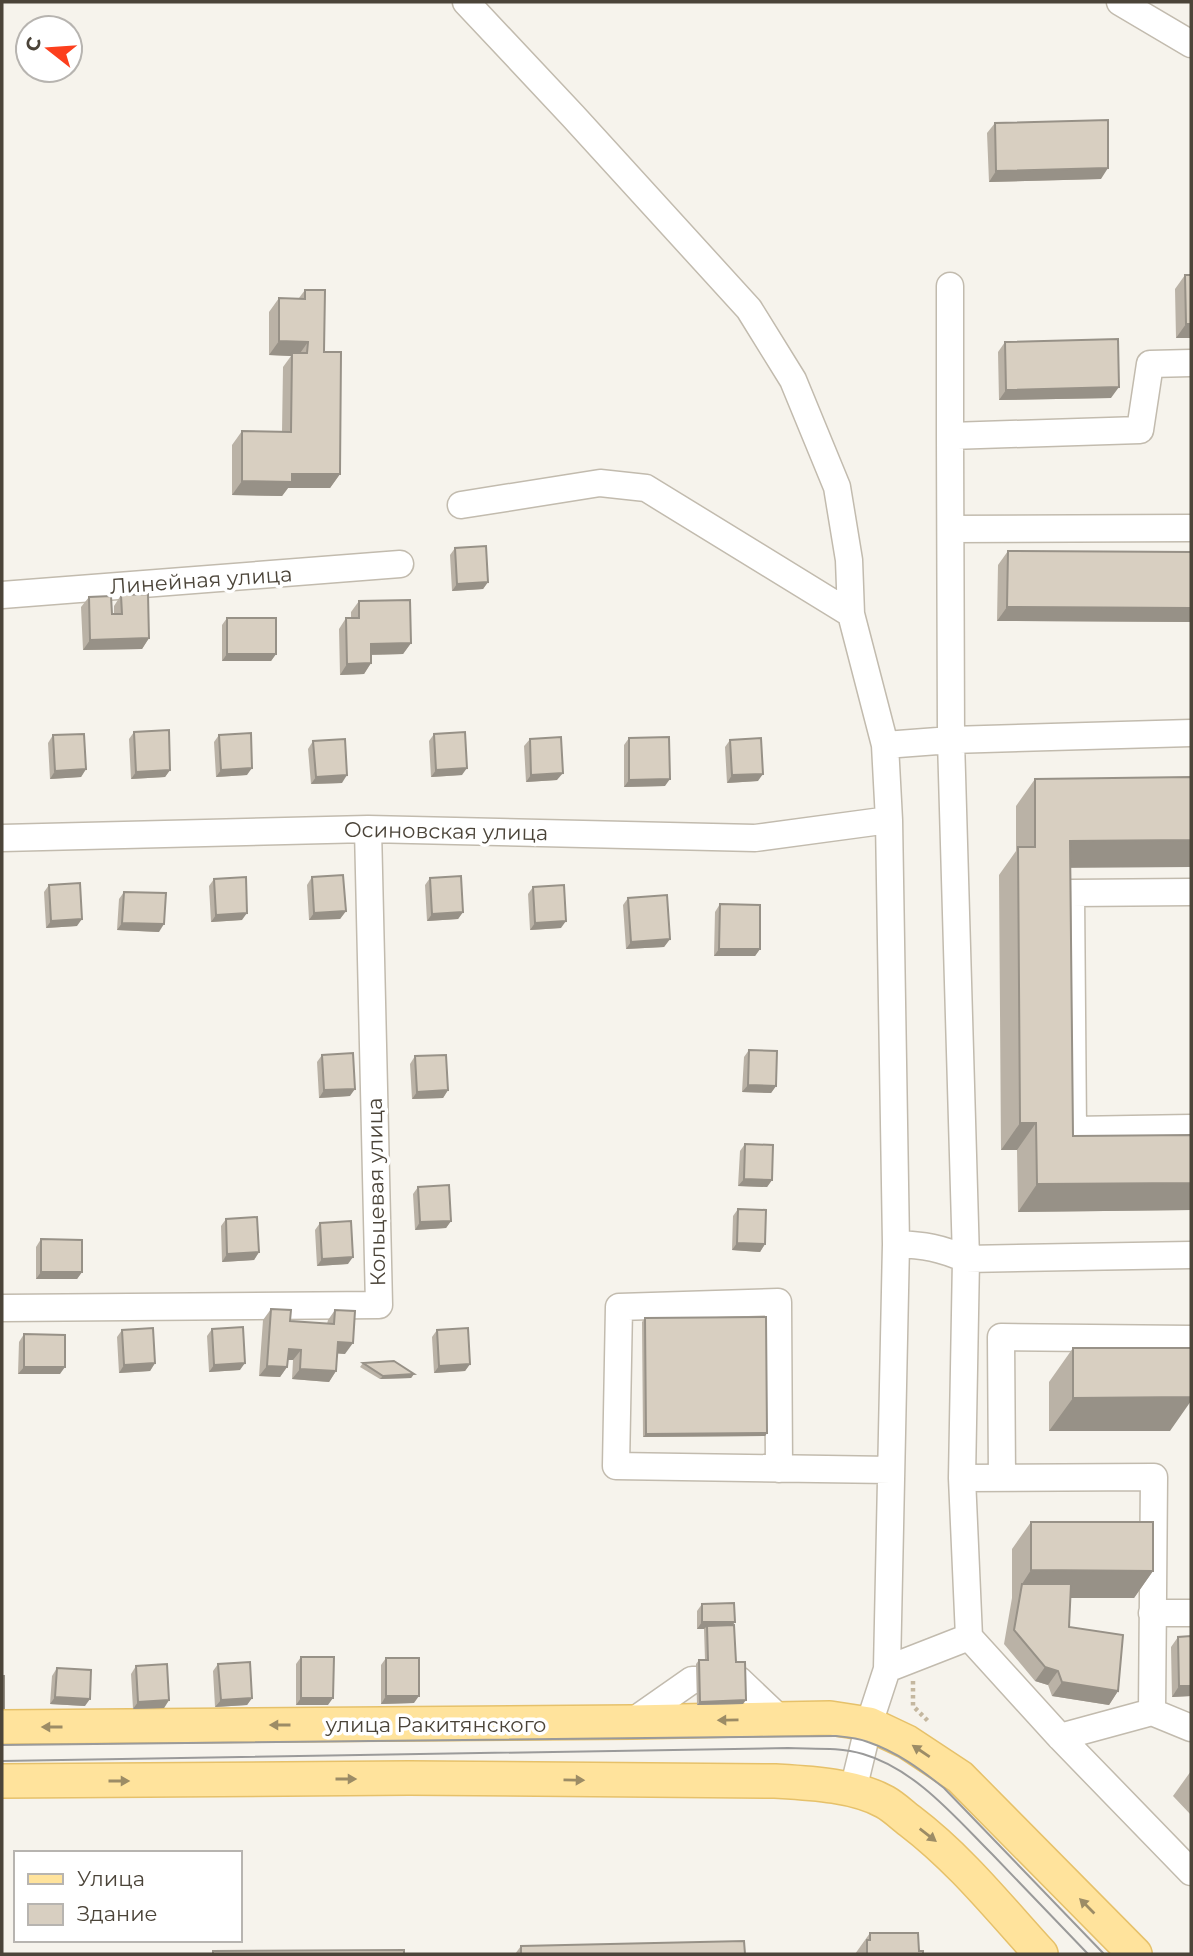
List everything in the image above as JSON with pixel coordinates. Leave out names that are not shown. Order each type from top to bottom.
[{"type":"main road","name":"улица Ракитянского","points":[[2,1727],[632,1722],[779,1718],[830,1718],[869,1724],[907,1742],[960,1777],[1135,1954]]},
{"type":"main road","points":[[2,1781],[396,1778],[775,1781],[853,1790],[884,1801],[936,1841],[1041,1954]]},
{"type":"street","points":[[466,2],[749,309],[793,380],[837,486],[849,560],[851,614],[885,745],[889,820],[896,1244],[887,1669],[869,1724],[853,1790]]},
{"type":"street","points":[[1120,2],[1191,44]]},
{"type":"street","points":[[950,286],[951,740],[966,1259],[962,1478],[968,1637],[1191,1872]]},
{"type":"street","points":[[950,436],[1140,430],[1150,364],[1191,363]]},
{"type":"street","points":[[461,505],[600,483],[646,488],[851,614]]},
{"type":"street","points":[[951,529],[1191,528]]},
{"type":"street","name":"Линейная улица","points":[[2,596],[400,564]]},
{"type":"street","points":[[885,745],[951,740],[1191,733]]},
{"type":"street","name":"Осиновская улица","points":[[2,838],[368,829],[755,838],[889,820]]},
{"type":"street","name":"Кольцевая улица","points":[[2,1308],[379,1305],[368,829]]},
{"type":"street","points":[[1191,892],[1071,893],[1073,1130],[1191,1128]]},
{"type":"street","points":[[896,1244],[927,1245],[966,1259],[1191,1255]]},
{"type":"street","points":[[779,1469],[778,1302],[619,1307],[616,1466],[779,1469],[891,1470]]},
{"type":"street","points":[[1002,1478],[1001,1337],[1191,1339]]},
{"type":"street","points":[[962,1478],[1154,1477],[1152,1712]]},
{"type":"street","points":[[1152,1613],[1191,1613]]},
{"type":"street","points":[[887,1669],[968,1637]]},
{"type":"street","points":[[1060,1737],[1152,1712],[1191,1728]]},
{"type":"building","points":[[1108,120],[1108,168],[996,171],[995,123]]},
{"type":"building","points":[[1185,275],[1191,275],[1191,324],[1186,324]]},
{"type":"building","points":[[305,290],[325,290],[324,352],[341,352],[340,474],[292,474],[292,482],[242,481],[242,431],[291,432],[292,353],[307,353],[308,342],[279,341],[279,298],[305,299]]},
{"type":"building","points":[[1118,339],[1119,387],[1006,390],[1005,342]]},
{"type":"building","points":[[486,546],[488,582],[457,584],[455,548]]},
{"type":"building","points":[[1008,551],[1191,552],[1191,608],[1007,607]]},
{"type":"building","points":[[148,594],[149,638],[90,640],[89,597],[111,596],[112,614],[122,614],[121,595]]},
{"type":"building","points":[[410,600],[411,643],[371,644],[371,663],[347,664],[346,618],[359,618],[359,601]]},
{"type":"building","points":[[227,618],[276,618],[276,654],[227,654]]},
{"type":"building","points":[[169,730],[170,770],[136,772],[134,732]]},
{"type":"building","points":[[465,732],[467,768],[436,770],[434,734]]},
{"type":"building","points":[[251,733],[252,768],[221,770],[219,735]]},
{"type":"building","points":[[84,734],[86,769],[55,771],[53,735]]},
{"type":"building","points":[[561,737],[563,773],[531,775],[530,739]]},
{"type":"building","points":[[669,737],[670,779],[629,780],[629,738]]},
{"type":"building","points":[[761,738],[763,774],[732,775],[730,740]]},
{"type":"building","points":[[345,739],[347,775],[316,777],[313,741]]},
{"type":"building","points":[[1191,777],[1191,840],[1070,841],[1073,1136],[1191,1135],[1191,1183],[1037,1184],[1036,1123],[1020,1123],[1018,847],[1035,847],[1035,779]]},
{"type":"building","points":[[343,875],[346,911],[314,913],[312,877]]},
{"type":"building","points":[[461,876],[463,912],[432,914],[430,878]]},
{"type":"building","points":[[246,877],[247,913],[216,915],[214,879]]},
{"type":"building","points":[[80,883],[82,919],[51,921],[49,885]]},
{"type":"building","points":[[564,885],[566,921],[535,923],[533,887]]},
{"type":"building","points":[[124,892],[166,893],[164,924],[122,923]]},
{"type":"building","points":[[667,895],[670,939],[631,942],[628,898]]},
{"type":"building","points":[[720,904],[760,905],[760,949],[719,949]]},
{"type":"building","points":[[749,1050],[777,1051],[776,1086],[748,1085]]},
{"type":"building","points":[[353,1053],[355,1089],[324,1090],[322,1055]]},
{"type":"building","points":[[446,1055],[448,1090],[417,1092],[415,1056]]},
{"type":"building","points":[[745,1144],[773,1145],[772,1180],[744,1179]]},
{"type":"building","points":[[449,1185],[451,1221],[420,1222],[418,1187]]},
{"type":"building","points":[[738,1209],[766,1210],[765,1244],[737,1243]]},
{"type":"building","points":[[257,1217],[259,1252],[227,1254],[226,1219]]},
{"type":"building","points":[[351,1221],[353,1257],[322,1259],[320,1223]]},
{"type":"building","points":[[41,1239],[82,1240],[82,1272],[41,1272]]},
{"type":"building","points":[[271,1309],[291,1310],[290,1321],[334,1324],[335,1310],[355,1311],[353,1343],[338,1342],[336,1371],[300,1369],[301,1350],[289,1349],[287,1367],[267,1366]]},
{"type":"building","points":[[766,1317],[767,1433],[646,1434],[645,1318]]},
{"type":"building","points":[[243,1327],[245,1363],[214,1365],[212,1329]]},
{"type":"building","points":[[153,1328],[155,1363],[124,1365],[122,1330]]},
{"type":"building","points":[[468,1328],[470,1364],[439,1366],[437,1330]]},
{"type":"building","points":[[24,1334],[65,1335],[65,1367],[24,1367]]},
{"type":"building","points":[[1073,1348],[1191,1348],[1191,1397],[1073,1398]]},
{"type":"building","points":[[394,1361],[414,1374],[383,1376],[363,1363]]},
{"type":"building","points":[[1031,1522],[1153,1522],[1153,1571],[1031,1570]]},
{"type":"building","points":[[1022,1584],[1071,1584],[1069,1627],[1123,1635],[1118,1691],[1062,1682],[1058,1671],[1045,1667],[1014,1630]]},
{"type":"building","points":[[734,1603],[735,1622],[702,1622],[702,1604]]},
{"type":"building","points":[[734,1625],[736,1662],[745,1662],[746,1700],[700,1702],[699,1660],[708,1660],[707,1626]]},
{"type":"building","points":[[1191,1636],[1191,1686],[1179,1686],[1178,1637]]},
{"type":"building","points":[[301,1657],[334,1657],[333,1698],[301,1698]]},
{"type":"building","points":[[386,1658],[419,1658],[419,1696],[386,1696]]},
{"type":"building","points":[[250,1662],[252,1698],[221,1700],[218,1664]]},
{"type":"building","points":[[167,1664],[169,1700],[138,1702],[136,1666]]},
{"type":"building","points":[[57,1668],[91,1670],[90,1699],[55,1697]]},
{"type":"building","points":[[4,1676],[4,1708],[2,1708]]},
{"type":"building","points":[[870,1933],[918,1933],[919,1951],[923,1951],[923,1954],[867,1954]]},
{"type":"building","points":[[744,1941],[745,1954],[521,1954],[521,1946]]},
{"type":"building","points":[[404,1950],[404,1954],[213,1954],[213,1951]]},
{"type":"tram line","points":[[2,1745],[835,1736],[856,1739],[879,1746],[898,1756],[944,1788],[1104,1954]]},
{"type":"tram line","points":[[2,1761],[788,1748],[854,1752],[882,1761],[917,1782],[964,1825],[1088,1954]]}]
